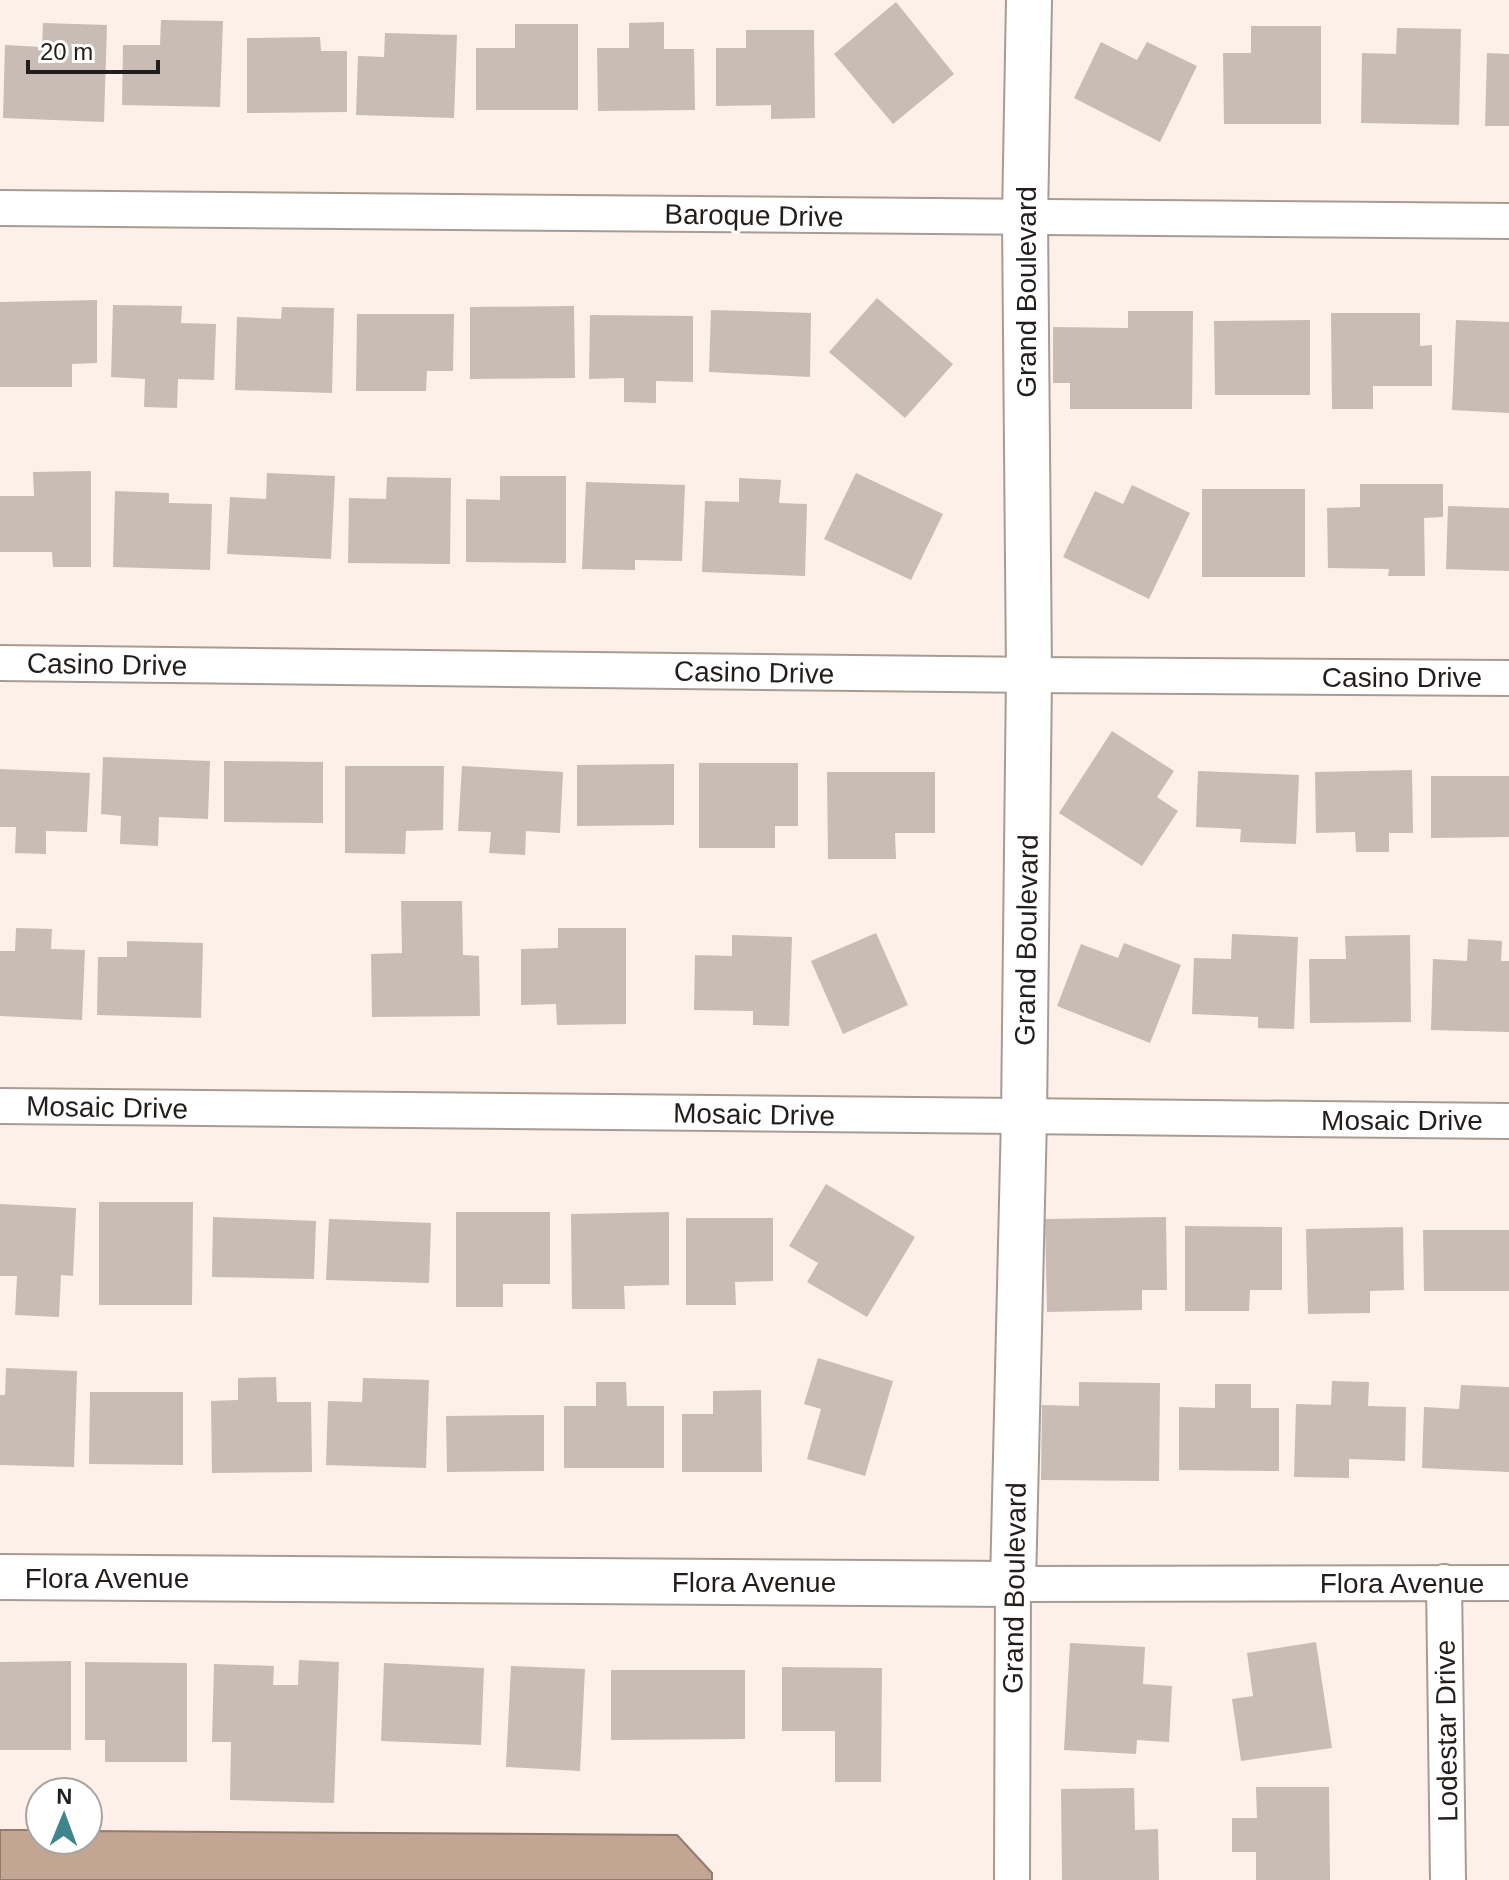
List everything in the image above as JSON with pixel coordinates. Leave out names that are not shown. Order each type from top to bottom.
[{"type":"street","name":"Grand Boulevard","points":[[1012,1880],[1013,1584],[1024,1117],[1029,675],[1025,218],[1029,0]]},
{"type":"street","name":"Baroque Drive","points":[[0,208],[1509,221]]},
{"type":"street","name":"Casino Drive","points":[[0,663],[1509,678]]},
{"type":"street","name":"Mosaic Drive","points":[[0,1106],[1509,1121]]},
{"type":"street","name":"Flora Avenue","points":[[0,1577],[1013,1584],[1509,1583]]},
{"type":"street","name":"Lodestar Drive","points":[[1444,1582],[1448,1880]]},
{"type":"shaded area","points":[[0,1830],[24,1830],[24,1856],[104,1856],[104,1831],[677,1835],[712,1873],[712,1880],[0,1880]]},
{"type":"building","points":[[896,2],[954,74],[893,124],[834,54]]},
{"type":"building","points":[[161,20],[223,21],[220,107],[122,105],[123,45],[160,45]]},
{"type":"building","points":[[664,22],[664,49],[694,49],[695,110],[598,111],[597,48],[629,48],[629,23]]},
{"type":"building","points":[[43,23],[107,25],[104,122],[3,118],[5,45],[42,47]]},
{"type":"building","points":[[515,24],[578,24],[578,110],[476,110],[476,48],[515,48]]},
{"type":"building","points":[[1251,26],[1321,26],[1321,124],[1224,124],[1223,53],[1251,53]]},
{"type":"building","points":[[1397,28],[1461,29],[1459,125],[1361,123],[1362,53],[1396,54]]},
{"type":"building","points":[[746,30],[814,30],[815,118],[771,119],[771,105],[716,106],[716,48],[746,48]]},
{"type":"building","points":[[385,33],[457,35],[454,118],[356,115],[358,56],[384,57]]},
{"type":"building","points":[[320,37],[321,51],[347,51],[347,112],[247,113],[247,38]]},
{"type":"building","points":[[1101,42],[1137,60],[1147,42],[1197,66],[1160,142],[1074,98]]},
{"type":"building","points":[[1487,53],[1509,54],[1509,126],[1485,126]]},
{"type":"building","points":[[877,298],[953,364],[905,418],[829,352]]},
{"type":"building","points":[[97,300],[97,363],[72,364],[72,387],[0,387],[0,302]]},
{"type":"building","points":[[113,305],[182,306],[181,323],[216,324],[214,380],[178,379],[177,408],[144,407],[145,379],[111,377]]},
{"type":"building","points":[[574,306],[575,378],[470,379],[470,307]]},
{"type":"building","points":[[282,307],[334,308],[332,393],[235,390],[237,317],[281,319]]},
{"type":"building","points":[[711,310],[811,313],[810,377],[709,372]]},
{"type":"building","points":[[1128,311],[1193,311],[1192,409],[1070,409],[1070,383],[1053,383],[1053,327],[1128,328]]},
{"type":"building","points":[[1331,313],[1420,313],[1420,346],[1432,345],[1432,386],[1373,386],[1373,409],[1332,409]]},
{"type":"building","points":[[357,314],[454,314],[453,371],[427,371],[426,391],[356,391]]},
{"type":"building","points":[[590,315],[693,316],[693,382],[656,381],[656,403],[624,402],[624,378],[589,379]]},
{"type":"building","points":[[1310,320],[1310,395],[1215,395],[1214,321]]},
{"type":"building","points":[[1456,320],[1509,322],[1509,413],[1452,410]]},
{"type":"building","points":[[91,471],[91,567],[53,567],[52,552],[0,552],[0,496],[34,496],[33,472]]},
{"type":"building","points":[[267,473],[335,476],[331,559],[227,554],[230,497],[266,499]]},
{"type":"building","points":[[856,473],[943,514],[911,580],[824,539]]},
{"type":"building","points":[[500,476],[566,476],[566,563],[466,562],[466,499],[500,500]]},
{"type":"building","points":[[387,477],[451,478],[450,564],[348,563],[349,498],[386,499]]},
{"type":"building","points":[[739,478],[781,480],[779,503],[807,504],[805,576],[702,572],[705,501],[739,502]]},
{"type":"building","points":[[586,482],[685,485],[682,561],[635,560],[635,570],[582,569]]},
{"type":"building","points":[[1360,484],[1443,484],[1443,517],[1424,518],[1425,576],[1388,576],[1389,569],[1328,568],[1327,508],[1360,507]]},
{"type":"building","points":[[1132,485],[1190,513],[1149,599],[1063,557],[1095,491],[1123,504]]},
{"type":"building","points":[[1202,489],[1305,489],[1305,577],[1202,577]]},
{"type":"building","points":[[115,491],[169,493],[169,503],[212,504],[210,570],[113,567]]},
{"type":"building","points":[[1448,506],[1509,508],[1509,571],[1446,569]]},
{"type":"building","points":[[1112,731],[1174,771],[1157,797],[1178,811],[1142,866],[1059,813]]},
{"type":"building","points":[[103,757],[210,761],[208,819],[159,817],[158,846],[120,844],[121,816],[101,814]]},
{"type":"building","points":[[224,761],[323,762],[323,823],[224,822]]},
{"type":"building","points":[[699,763],[798,763],[798,826],[775,826],[775,848],[699,848]]},
{"type":"building","points":[[674,764],[674,825],[577,826],[577,765]]},
{"type":"building","points":[[345,766],[444,766],[443,830],[406,831],[405,854],[345,853]]},
{"type":"building","points":[[462,766],[563,772],[560,833],[526,831],[525,855],[489,853],[491,832],[458,831]]},
{"type":"building","points":[[0,769],[90,773],[87,832],[46,831],[46,854],[15,853],[16,827],[0,827]]},
{"type":"building","points":[[1412,770],[1413,833],[1389,833],[1389,852],[1356,852],[1355,832],[1316,833],[1315,772]]},
{"type":"building","points":[[1198,771],[1299,775],[1296,844],[1240,842],[1241,829],[1196,827]]},
{"type":"building","points":[[827,772],[935,772],[935,833],[895,833],[896,859],[828,859]]},
{"type":"building","points":[[1431,776],[1509,776],[1509,837],[1431,838]]},
{"type":"building","points":[[401,901],[462,901],[463,955],[479,956],[480,1016],[372,1017],[371,954],[402,953]]},
{"type":"building","points":[[16,928],[52,929],[51,949],[85,950],[82,1020],[0,1016],[0,951],[15,951]]},
{"type":"building","points":[[558,928],[626,928],[626,1024],[557,1025],[556,1004],[521,1005],[521,949],[558,948]]},
{"type":"building","points":[[876,933],[908,1005],[843,1034],[811,961]]},
{"type":"building","points":[[1232,934],[1298,937],[1294,1029],[1258,1028],[1258,1017],[1192,1014],[1194,958],[1231,959]]},
{"type":"building","points":[[732,935],[792,937],[789,1026],[753,1025],[753,1011],[694,1010],[695,955],[732,956]]},
{"type":"building","points":[[1410,935],[1411,1022],[1310,1023],[1309,959],[1346,959],[1345,936]]},
{"type":"building","points":[[1468,939],[1502,941],[1501,961],[1509,961],[1509,1032],[1431,1030],[1433,959],[1467,961]]},
{"type":"building","points":[[127,941],[203,943],[201,1018],[97,1015],[98,957],[127,957]]},
{"type":"building","points":[[1124,943],[1181,965],[1150,1043],[1057,1006],[1081,944],[1118,958]]},
{"type":"building","points":[[826,1184],[915,1237],[867,1317],[807,1282],[818,1263],[789,1246]]},
{"type":"building","points":[[99,1202],[193,1202],[192,1305],[99,1305]]},
{"type":"building","points":[[0,1204],[76,1208],[73,1276],[61,1275],[59,1317],[15,1315],[17,1276],[0,1276]]},
{"type":"building","points":[[456,1212],[550,1212],[550,1284],[503,1284],[503,1307],[456,1307]]},
{"type":"building","points":[[669,1212],[669,1285],[624,1286],[625,1309],[572,1309],[571,1214]]},
{"type":"building","points":[[213,1217],[316,1221],[314,1279],[212,1277]]},
{"type":"building","points":[[1166,1217],[1167,1290],[1142,1290],[1142,1310],[1047,1312],[1045,1219]]},
{"type":"building","points":[[686,1218],[773,1218],[773,1281],[735,1282],[736,1305],[686,1305]]},
{"type":"building","points":[[329,1219],[431,1223],[429,1283],[326,1280]]},
{"type":"building","points":[[1185,1226],[1282,1227],[1282,1290],[1250,1290],[1249,1311],[1185,1311]]},
{"type":"building","points":[[1403,1227],[1404,1290],[1370,1291],[1370,1313],[1308,1314],[1306,1229]]},
{"type":"building","points":[[1423,1230],[1509,1230],[1509,1291],[1424,1291]]},
{"type":"building","points":[[818,1358],[893,1381],[865,1476],[807,1459],[821,1409],[804,1404]]},
{"type":"building","points":[[6,1368],[77,1371],[74,1467],[0,1465],[0,1395],[5,1395]]},
{"type":"building","points":[[276,1377],[277,1402],[311,1402],[312,1472],[212,1473],[211,1401],[238,1400],[238,1378]]},
{"type":"building","points":[[363,1378],[429,1380],[426,1468],[326,1465],[328,1401],[362,1402]]},
{"type":"building","points":[[1332,1381],[1369,1382],[1368,1406],[1406,1407],[1405,1461],[1349,1459],[1349,1478],[1294,1477],[1296,1404],[1331,1405]]},
{"type":"building","points":[[596,1382],[626,1382],[627,1406],[664,1406],[664,1468],[564,1468],[564,1406],[596,1406]]},
{"type":"building","points":[[1079,1382],[1160,1383],[1159,1481],[1041,1480],[1042,1405],[1079,1406]]},
{"type":"building","points":[[1215,1384],[1251,1384],[1251,1408],[1279,1408],[1279,1471],[1179,1470],[1179,1407],[1215,1408]]},
{"type":"building","points":[[1461,1385],[1509,1387],[1509,1472],[1422,1468],[1424,1407],[1459,1409]]},
{"type":"building","points":[[761,1390],[762,1472],[682,1472],[682,1414],[713,1414],[713,1391]]},
{"type":"building","points":[[90,1392],[183,1392],[183,1465],[89,1464]]},
{"type":"building","points":[[544,1415],[544,1471],[447,1472],[446,1416]]},
{"type":"building","points":[[1316,1642],[1332,1748],[1241,1761],[1232,1699],[1253,1696],[1247,1653]]},
{"type":"building","points":[[1070,1643],[1145,1647],[1143,1684],[1172,1686],[1169,1742],[1137,1740],[1136,1754],[1064,1750]]},
{"type":"building","points":[[299,1660],[339,1662],[334,1803],[230,1800],[231,1742],[212,1742],[214,1664],[274,1666],[273,1685],[298,1685]]},
{"type":"building","points":[[71,1661],[71,1750],[0,1750],[0,1662]]},
{"type":"building","points":[[85,1662],[187,1663],[187,1762],[105,1762],[105,1740],[85,1740]]},
{"type":"building","points":[[384,1663],[484,1668],[481,1745],[381,1741]]},
{"type":"building","points":[[511,1666],[585,1669],[580,1771],[506,1767]]},
{"type":"building","points":[[782,1667],[882,1668],[881,1782],[835,1782],[835,1731],[782,1731]]},
{"type":"building","points":[[611,1670],[745,1670],[745,1739],[611,1740]]},
{"type":"building","points":[[1256,1787],[1329,1787],[1330,1880],[1256,1880],[1256,1852],[1232,1852],[1232,1818],[1257,1818]]},
{"type":"building","points":[[1134,1788],[1135,1830],[1158,1829],[1159,1880],[1062,1880],[1061,1789]]}]
